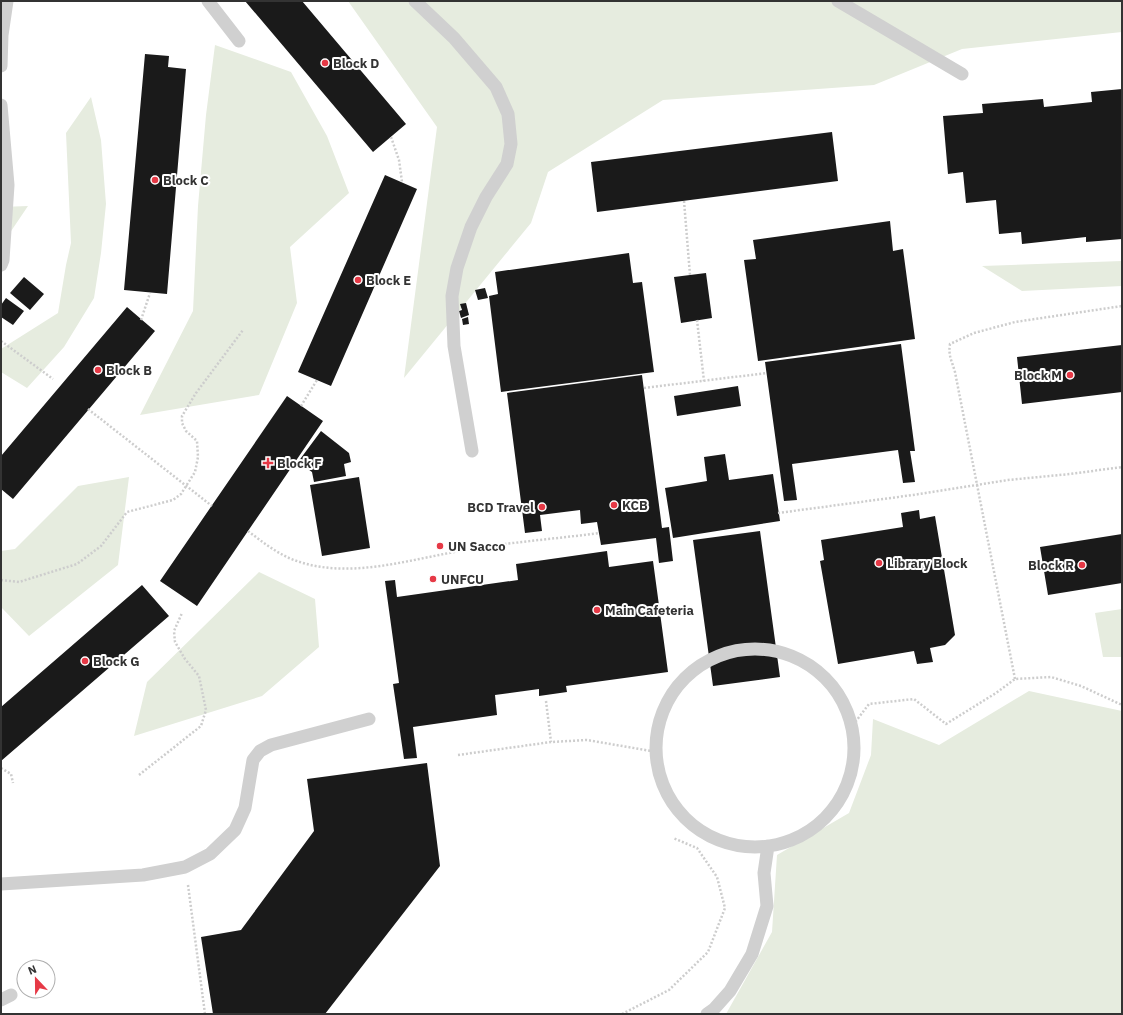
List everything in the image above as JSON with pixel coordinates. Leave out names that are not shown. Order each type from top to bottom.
[{"type":"lane","points":[[1,66],[2,35],[7,1]]},
{"type":"lane","points":[[208,1],[239,41]]},
{"type":"lane","points":[[415,1],[454,38],[496,87],[508,114],[511,144],[508,164],[486,197],[471,227],[457,268],[452,296],[454,346],[472,451]]},
{"type":"lane","points":[[838,1],[962,74]]},
{"type":"lane","points":[[1,106],[8,185],[3,260],[1,265]]},
{"type":"lane","points":[[748,648],[776,650],[802,660],[825,676],[842,698],[852,724],[855,752],[850,779],[837,804],[818,824],[795,838],[768,846],[745,846],[723,841],[702,832],[678,810],[662,783],[656,752],[659,722],[672,694],[692,671],[718,656],[748,648]]},
{"type":"lane","points":[[1,884],[143,875],[185,867],[210,854],[235,830],[245,808],[253,760],[260,751],[271,745],[369,719]]},
{"type":"lane","points":[[707,1014],[714,1009],[730,991],[752,954],[767,906],[764,873],[768,846]]},
{"type":"path","points":[[391,137],[399,160],[402,182]]},
{"type":"path","points":[[684,201],[690,275]]},
{"type":"path","points":[[141,320],[150,293]]},
{"type":"path","points":[[1015,679],[955,372],[952,360],[948,354],[950,344],[974,333],[1015,322],[1122,306]]},
{"type":"path","points":[[696,320],[704,381]]},
{"type":"path","points":[[1,580],[19,582],[78,564],[101,546],[127,512],[173,500],[181,494],[195,472],[198,457],[198,441],[186,430],[182,423],[182,416],[196,393],[243,330]]},
{"type":"path","points":[[1,341],[53,379]]},
{"type":"path","points":[[644,388],[767,373]]},
{"type":"path","points":[[301,406],[317,380]]},
{"type":"path","points":[[88,410],[212,506]]},
{"type":"path","points":[[778,512],[969,487],[1008,480],[1122,467]]},
{"type":"path","points":[[248,531],[268,547],[289,558],[315,566],[342,569],[381,565],[468,549],[599,534]]},
{"type":"path","points":[[139,775],[201,726],[206,710],[199,676],[185,659],[174,642],[174,631],[182,613]]},
{"type":"path","points":[[852,724],[869,704],[914,699],[946,724],[996,693],[1015,679],[1051,677],[1081,686],[1122,705]]},
{"type":"path","points":[[546,701],[552,742]]},
{"type":"path","points":[[458,755],[552,742],[587,740],[656,752]]},
{"type":"path","points":[[1,768],[11,774],[13,783]]},
{"type":"path","points":[[622,1014],[669,990],[708,952],[725,908],[717,877],[697,848],[673,838]]},
{"type":"path","points":[[185,867],[205,1014]]},
{"type":"shaded area","points":[[348,1],[1122,1],[1122,32],[962,49],[874,85],[663,100],[548,172],[531,223],[404,378],[437,127]]},
{"type":"shaded area","points":[[215,45],[291,72],[327,136],[349,193],[290,247],[297,303],[259,395],[140,415],[193,311],[198,206],[206,115]]},
{"type":"shaded area","points":[[91,97],[101,140],[106,204],[101,253],[94,298],[64,347],[27,388],[1,372],[1,349],[58,313],[71,243],[66,133]]},
{"type":"shaded area","points":[[28,206],[1,246],[1,207]]},
{"type":"shaded area","points":[[1122,261],[1122,286],[1022,291],[982,266]]},
{"type":"shaded area","points":[[129,477],[118,565],[29,636],[1,607],[1,551],[15,549],[78,486]]},
{"type":"shaded area","points":[[259,572],[315,599],[319,647],[262,696],[134,736],[147,682]]},
{"type":"shaded area","points":[[1122,609],[1122,657],[1103,657],[1095,613]]},
{"type":"shaded area","points":[[1029,691],[1122,711],[1122,1014],[726,1014],[772,932],[777,855],[849,813],[871,755],[873,719],[939,745]]},
{"type":"building","name":"Block D","points":[[245,1],[302,1],[406,124],[373,152]]},
{"type":"building","name":"Block C","points":[[145,54],[169,56],[168,67],[186,69],[167,294],[124,290]]},
{"type":"building","points":[[1122,89],[1122,239],[1086,242],[1086,237],[1022,244],[1021,232],[999,234],[996,200],[966,203],[963,172],[948,174],[943,116],[983,113],[982,104],[1043,99],[1044,107],[1092,102],[1091,92]]},
{"type":"building","points":[[832,132],[838,181],[597,212],[591,162]]},
{"type":"building","name":"Block E","points":[[385,175],[417,189],[331,386],[298,372]]},
{"type":"building","points":[[890,221],[893,251],[903,249],[915,339],[758,361],[744,260],[756,259],[753,240]]},
{"type":"building","points":[[629,253],[633,283],[642,282],[654,372],[501,392],[489,296],[498,294],[495,272]]},
{"type":"building","points":[[706,273],[712,318],[681,323],[674,277]]},
{"type":"building","points":[[24,277],[44,294],[30,310],[10,293]]},
{"type":"building","points":[[485,288],[488,298],[478,300],[475,290]]},
{"type":"building","points":[[6,298],[24,311],[13,325],[1,317],[1,305]]},
{"type":"building","points":[[466,303],[469,315],[461,318],[459,311],[462,310],[460,304]]},
{"type":"building","name":"Block B","points":[[127,307],[155,331],[13,499],[1,489],[1,456]]},
{"type":"building","points":[[468,317],[469,324],[463,325],[462,319]]},
{"type":"building","points":[[901,344],[915,451],[910,451],[915,482],[903,483],[898,450],[792,464],[797,500],[784,501],[765,362]]},
{"type":"building","name":"Block M","points":[[1122,345],[1122,392],[1022,404],[1017,357]]},
{"type":"building","points":[[642,375],[662,528],[669,527],[673,561],[659,563],[656,538],[601,545],[597,522],[581,524],[580,510],[540,515],[542,531],[525,533],[507,393]]},
{"type":"building","points":[[738,386],[741,406],[677,416],[674,396]]},
{"type":"building","name":"Block F","points":[[287,396],[323,421],[197,606],[160,581]]},
{"type":"building","points":[[321,431],[349,453],[351,462],[344,464],[346,476],[314,482],[312,472],[298,462]]},
{"type":"building","points":[[725,454],[729,480],[773,474],[780,521],[673,538],[665,488],[707,481],[704,457]]},
{"type":"building","points":[[359,477],[370,548],[322,556],[310,485]]},
{"type":"building","points":[[919,510],[920,519],[935,516],[955,635],[945,645],[930,648],[933,662],[917,664],[914,651],[838,664],[820,561],[824,560],[821,540],[903,527],[901,513]]},
{"type":"building","points":[[760,531],[780,677],[713,686],[693,540]]},
{"type":"building","name":"Block R","points":[[1122,534],[1122,583],[1048,595],[1040,547]]},
{"type":"building","points":[[607,551],[609,567],[653,561],[668,672],[566,686],[567,692],[539,696],[539,689],[495,695],[497,715],[413,727],[417,758],[404,759],[393,684],[399,683],[385,581],[395,580],[397,597],[518,580],[516,564]]},
{"type":"building","name":"Block G","points":[[142,585],[169,616],[1,761],[1,707]]},
{"type":"building","points":[[427,763],[440,866],[325,1014],[213,1014],[201,937],[241,930],[314,831],[307,779]]},
{"type":"place","name":"Block D","points":[[325,63]]},
{"type":"place","name":"Block C","points":[[155,180]]},
{"type":"place","name":"Block E","points":[[358,280]]},
{"type":"place","name":"Block B","points":[[98,370]]},
{"type":"place","name":"Block M","points":[[1070,375]]},
{"type":"place","name":"Block F","points":[[268,463]]},
{"type":"place","name":"KCB","points":[[614,505]]},
{"type":"place","name":"BCD Travel","points":[[542,507]]},
{"type":"place","name":"UN Sacco","points":[[440,546]]},
{"type":"place","name":"Library Block","points":[[879,563]]},
{"type":"place","name":"Block R","points":[[1082,565]]},
{"type":"place","name":"UNFCU","points":[[433,579]]},
{"type":"place","name":"Main Cafeteria","points":[[597,610]]},
{"type":"place","name":"Block G","points":[[85,661]]}]
